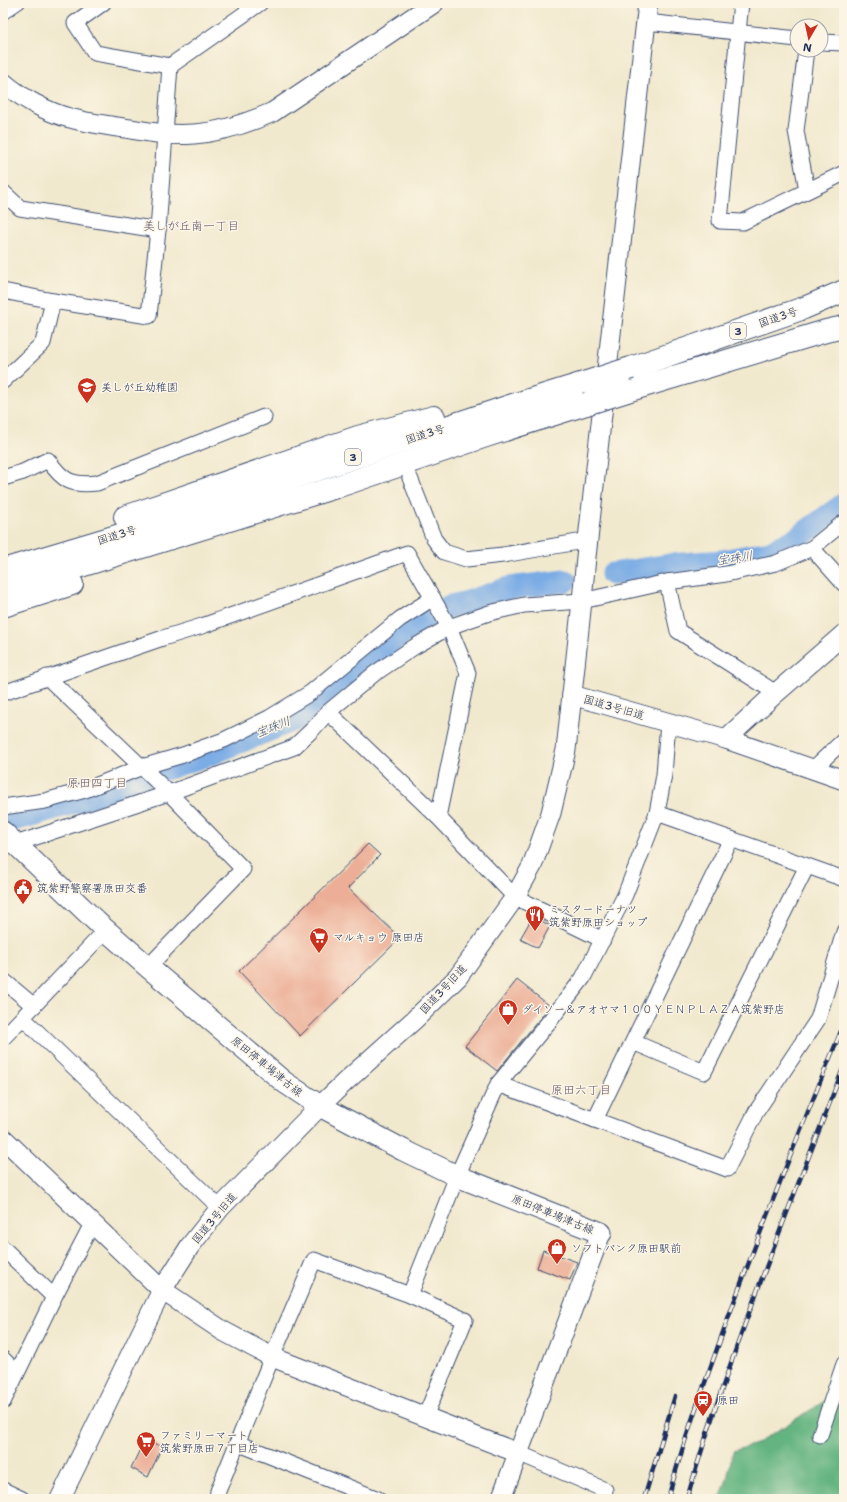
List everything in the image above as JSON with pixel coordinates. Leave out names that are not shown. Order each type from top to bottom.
[{"type":"highway","name":"国道3号","points":[[3,570],[128,550],[512,405],[631,368],[804,308],[844,291]]},
{"type":"highway","name":"国道3号","points":[[3,590],[128,550],[336,487],[627,391],[826,331],[844,327]]},
{"type":"highway","points":[[3,555],[71,535],[358,437],[427,418],[512,405]]},
{"type":"highway","points":[[3,606],[110,571],[128,550],[410,478],[492,449],[543,428],[561,412]]},
{"type":"main road","name":"原田停車場津古線","points":[[7,841],[148,967],[284,1082],[320,1106],[403,1150],[457,1176],[601,1233]]},
{"type":"street","points":[[3,14],[19,3]]},
{"type":"street","points":[[103,3],[75,23],[95,53],[170,66],[260,3]]},
{"type":"street","points":[[572,695],[648,3]]},
{"type":"street","points":[[742,3],[720,221],[743,222],[844,173]]},
{"type":"street","points":[[3,82],[31,101],[68,118],[166,135],[194,134],[223,130],[253,121],[272,112],[429,4]]},
{"type":"street","points":[[647,22],[789,38]]},
{"type":"street","points":[[829,42],[844,43]]},
{"type":"street","points":[[805,58],[796,131],[807,190]]},
{"type":"street","points":[[3,291],[53,301],[149,316],[166,135],[170,66]]},
{"type":"street","points":[[3,192],[20,208],[158,230]]},
{"type":"street","points":[[3,381],[43,343],[53,301]]},
{"type":"street","points":[[3,478],[23,472],[48,460],[58,474],[69,481],[81,485],[97,483],[264,417]]},
{"type":"street","points":[[410,478],[434,539],[444,552],[466,559],[503,555],[589,540]]},
{"type":"street","points":[[7,841],[169,793],[294,747],[328,712],[374,674],[414,647],[449,627],[489,613],[524,605],[582,601],[667,582],[726,574],[776,563],[812,548],[844,522]]},
{"type":"street","points":[[812,548],[844,584]]},
{"type":"street","points":[[3,693],[202,626],[407,553],[449,627],[468,673],[438,817]]},
{"type":"street","points":[[667,582],[678,631],[776,693]]},
{"type":"street","points":[[3,807],[45,800],[85,790],[142,767],[183,755],[224,740],[269,718],[310,693],[400,619],[433,598]]},
{"type":"street","points":[[726,739],[844,634]]},
{"type":"street","points":[[47,677],[169,793],[243,869],[148,967]]},
{"type":"street","name":"国道3号旧道","points":[[60,1499],[162,1290],[190,1246],[220,1208],[320,1106],[414,1020],[458,977],[515,898],[532,866],[551,813],[566,750],[572,695],[726,739],[844,780]]},
{"type":"street","points":[[328,712],[438,817],[515,898],[603,940]]},
{"type":"street","points":[[410,1295],[457,1176],[498,1084],[583,978],[625,895],[657,813],[664,775],[668,722]]},
{"type":"street","points":[[813,769],[844,740]]},
{"type":"street","points":[[657,813],[844,879]]},
{"type":"street","points":[[596,1120],[730,839]]},
{"type":"street","points":[[633,1042],[704,1072],[807,866]]},
{"type":"street","points":[[3,1038],[106,930]]},
{"type":"street","points":[[498,1084],[727,1168],[756,1112],[818,1019],[844,932]]},
{"type":"street","points":[[5,984],[34,1006]]},
{"type":"street","points":[[23,1018],[220,1208]]},
{"type":"street","points":[[3,1138],[162,1290],[223,1331],[272,1357],[518,1453],[605,1490],[602,1499]]},
{"type":"street","points":[[3,1402],[54,1297],[92,1224]]},
{"type":"street","points":[[501,1499],[601,1233]]},
{"type":"street","points":[[3,1248],[54,1297]]},
{"type":"street","points":[[217,1499],[218,1491],[237,1443],[314,1260],[410,1295],[465,1320],[425,1417]]},
{"type":"street","points":[[3,1359],[17,1373]]},
{"type":"street","points":[[820,1434],[844,1364]]},
{"type":"street","points":[[237,1443],[347,1493],[378,1499]]},
{"type":"street","points":[[3,1490],[22,1499]]},
{"type":"green space","points":[[844,1389],[844,1499],[720,1499],[727,1479],[733,1451],[756,1444]]},
{"type":"building","name":"マルキョウ 原田店","points":[[368,844],[380,855],[348,888],[400,938],[300,1036],[239,971]]},
{"type":"building","name":"ミスタードーナツ 筑紫野原田ショップ","points":[[533,916],[550,926],[538,948],[520,939]]},
{"type":"building","name":"ダイソー＆アオヤマ１００ＹＥＮＰＬＡＺＡ筑紫野店","points":[[517,980],[550,1006],[497,1071],[465,1046]]},
{"type":"building","name":"ソフトバンク原田駅前","points":[[543,1250],[577,1262],[570,1280],[537,1268]]},
{"type":"building","name":"ファミリーマート 筑紫野原田７丁目店","points":[[145,1439],[162,1447],[148,1477],[131,1468]]},
{"type":"waterway","name":"宝珠川","points":[[612,574],[669,565],[722,561],[770,552],[796,539],[844,504]]},
{"type":"waterway","name":"宝珠川","points":[[3,823],[63,806],[108,791],[159,771],[213,753],[296,719],[325,692],[419,621],[450,606],[468,602],[509,588],[565,581]]},
{"type":"waterway","points":[[21,1491],[35,1497]]},
{"type":"railway","points":[[668,1499],[688,1431],[727,1321],[784,1172],[844,1024]]},
{"type":"railway","points":[[687,1499],[741,1335],[781,1227],[844,1066]]},
{"type":"railway","points":[[644,1499],[675,1396]]},
{"type":"place","name":"美しが丘幼稚園","points":[[87,404]]},
{"type":"place","name":"筑紫野警察署原田交番","points":[[23,905]]},
{"type":"place","name":"ミスタードーナツ 筑紫野原田ショップ","points":[[535,932]]},
{"type":"place","name":"マルキョウ 原田店","points":[[319,954]]},
{"type":"place","name":"ダイソー＆アオヤマ１００ＹＥＮＰＬＡＺＡ筑紫野店","points":[[508,1026]]},
{"type":"place","name":"ソフトバンク原田駅前","points":[[557,1265]]},
{"type":"place","name":"原田","points":[[703,1417]]},
{"type":"place","name":"ファミリーマート 筑紫野原田７丁目店","points":[[146,1458]]},
{"type":"district","name":"美しが丘南一丁目","points":[[191,226]]},
{"type":"district","name":"原田四丁目","points":[[97,783]]},
{"type":"district","name":"原田六丁目","points":[[581,1090]]}]
